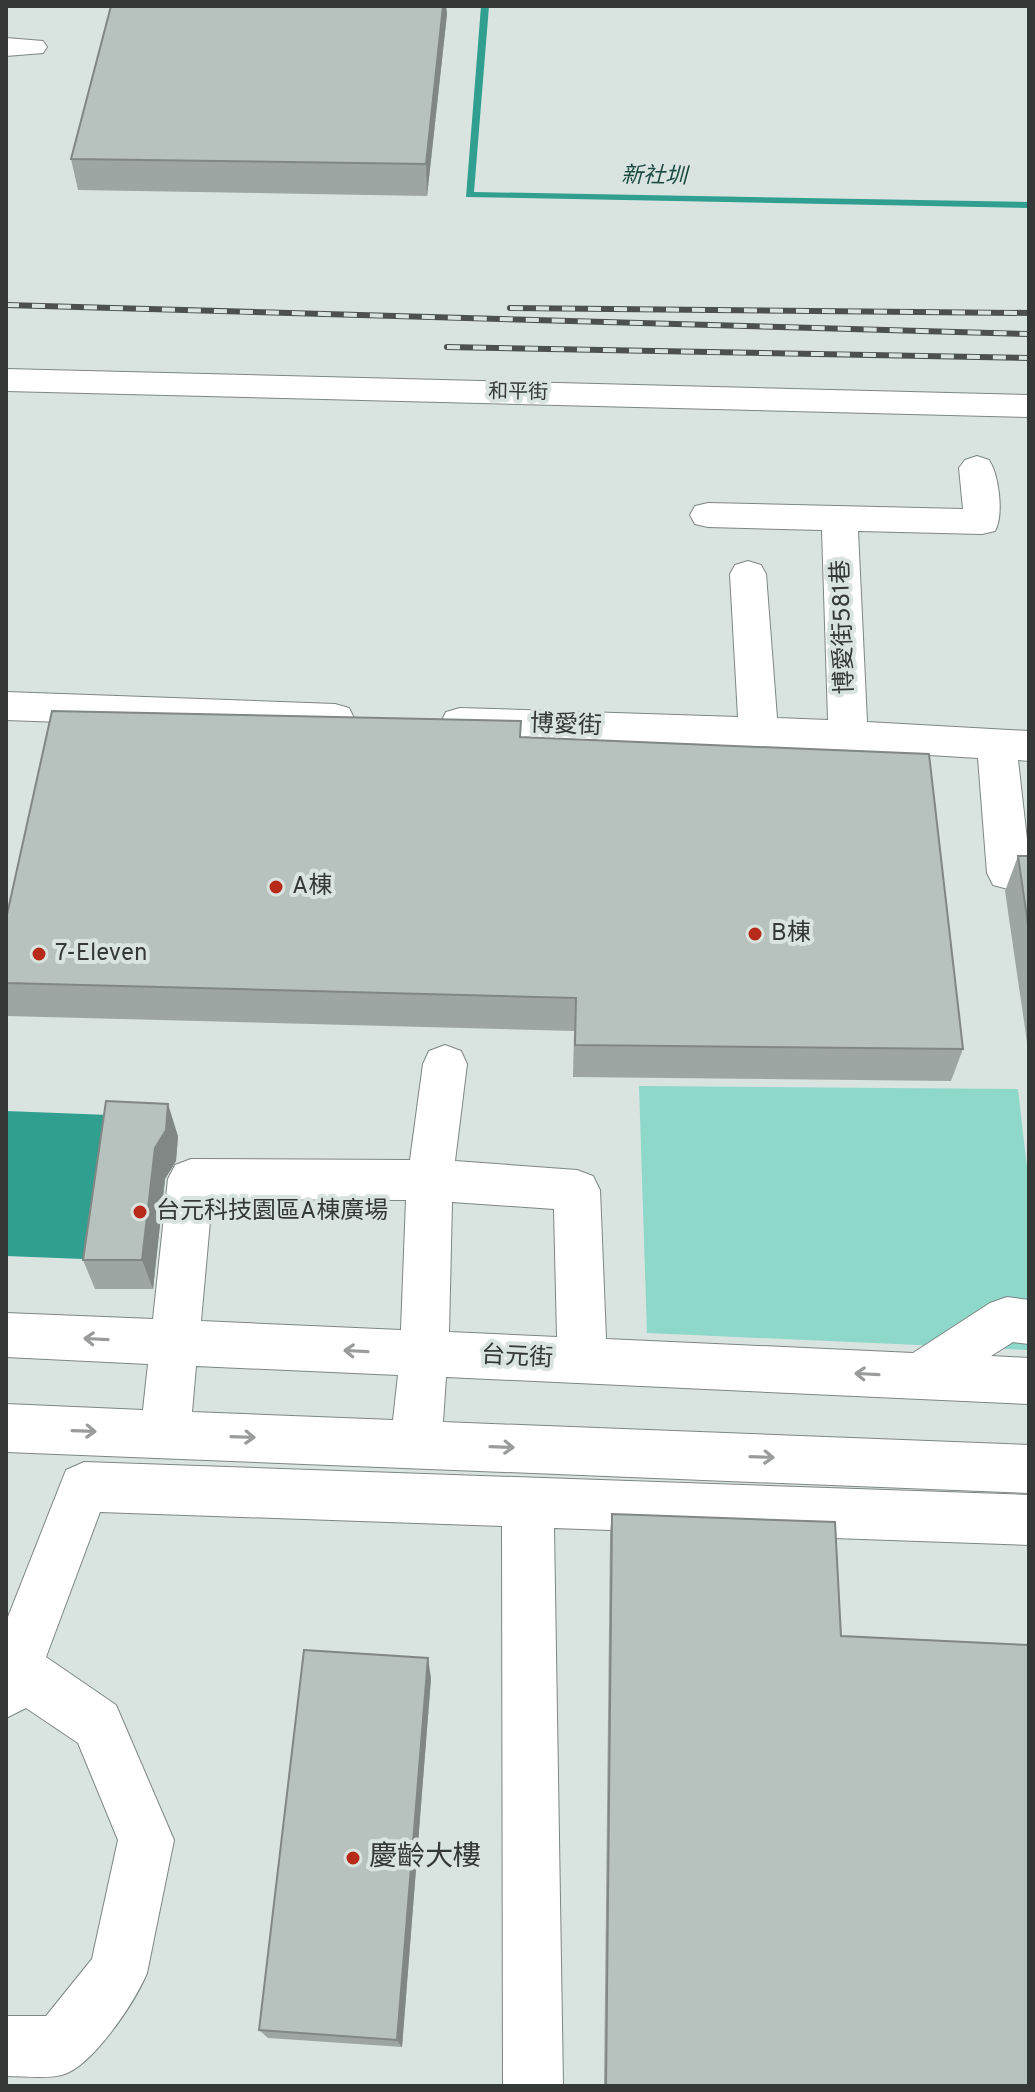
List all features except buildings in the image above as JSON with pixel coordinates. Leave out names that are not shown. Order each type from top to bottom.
[{"type":"street","name":"和平街","points":[[6,380],[1029,406]]},
{"type":"street","points":[[708,515],[982,522],[977,468]]},
{"type":"street","name":"博愛街581巷","points":[[840,519],[848,735]]},
{"type":"street","points":[[748,574],[758,732]]},
{"type":"street","points":[[6,706],[364,719]]},
{"type":"street","name":"博愛街","points":[[426,721],[848,735],[1014,746]]},
{"type":"street","points":[[1014,746],[998,773],[1008,873],[1029,873]]},
{"type":"street","points":[[416,1444],[424,1354],[430,1180],[445,1064]]},
{"type":"street","points":[[165,1434],[191,1179],[430,1180],[577,1190],[582,1361]]},
{"type":"street","points":[[920,1376],[1007,1319],[1029,1322]]},
{"type":"street","name":"台元街","points":[[6,1335],[1029,1381]]},
{"type":"street","points":[[6,1428],[1029,1469]]},
{"type":"street","points":[[6,2046],[60,2046],[118,1973],[146,1840],[97,1724],[10,1680],[84,1487],[1029,1520]]},
{"type":"street","points":[[528,1503],[533,2086]]},
{"type":"shaded area","points":[[639,1086],[1018,1089],[1029,1185],[1029,1350],[647,1333]]},
{"type":"shaded area","points":[[6,1111],[109,1115],[83,1259],[6,1256]]},
{"type":"waterway","name":"新社圳","points":[[485,6],[469,195],[1029,205]]},
{"type":"railway","points":[[6,305],[1029,334]]},
{"type":"railway","points":[[510,308],[1029,313]]},
{"type":"railway","points":[[447,347],[1029,358]]},
{"type":"place","name":"A棟","points":[[276,887]]},
{"type":"place","name":"B棟","points":[[755,934]]},
{"type":"place","name":"7-Eleven","points":[[39,954]]},
{"type":"place","name":"台元科技園區A棟廣場","points":[[140,1212]]},
{"type":"place","name":"慶齡大樓","points":[[353,1858]]}]
